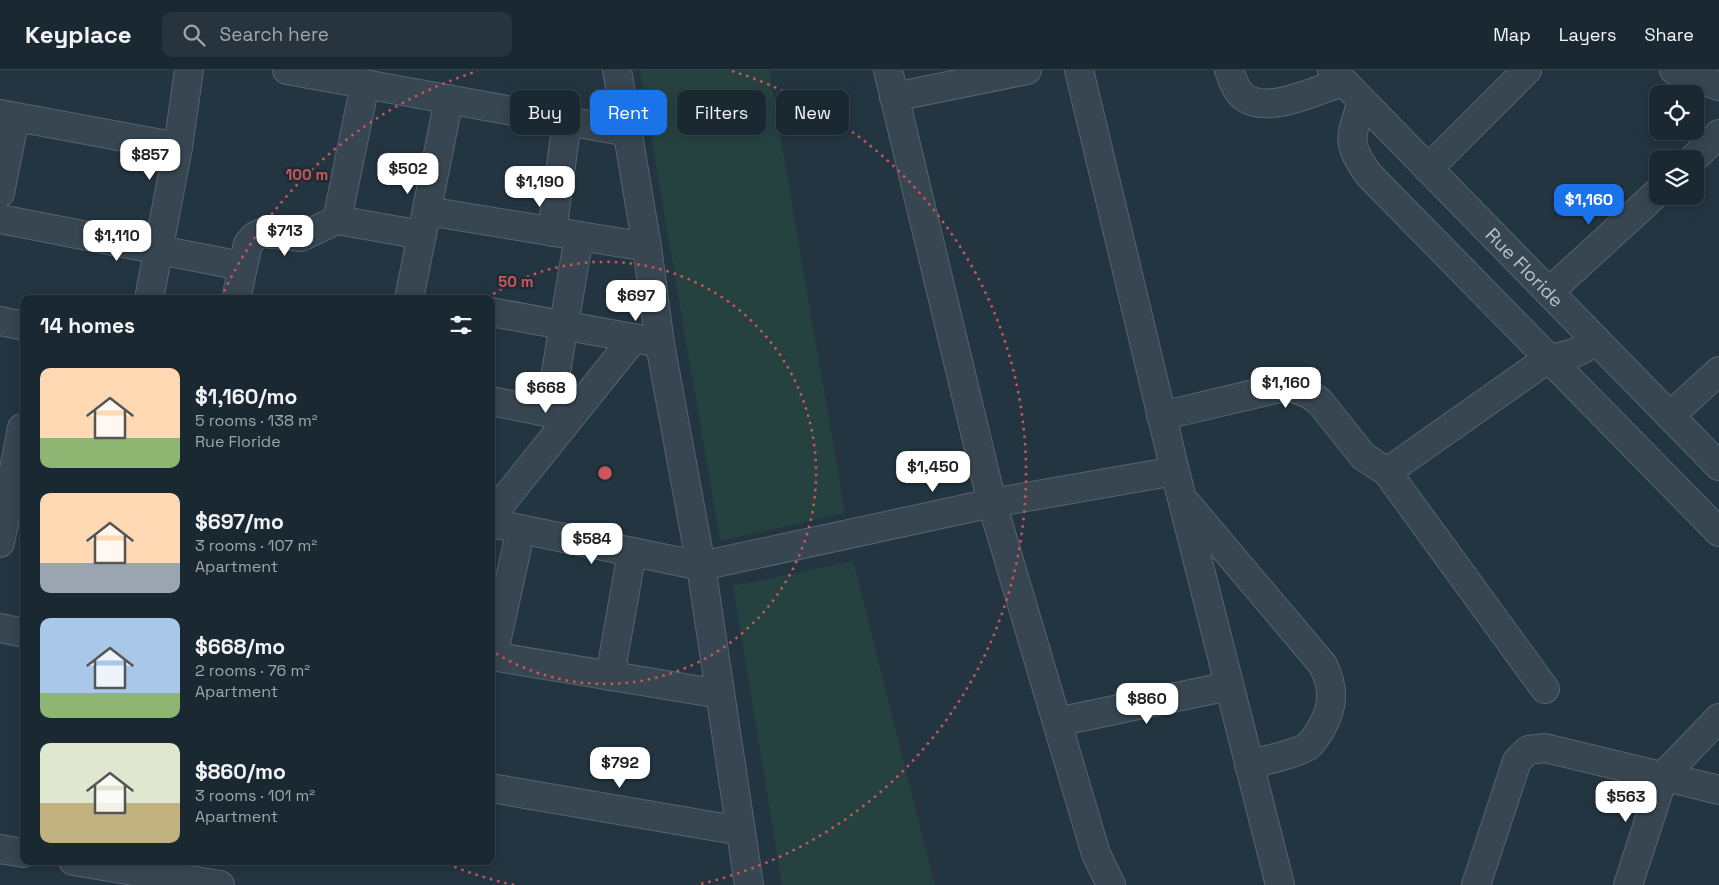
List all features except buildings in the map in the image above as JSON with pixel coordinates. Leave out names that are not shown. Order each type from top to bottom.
[{"type":"street","points":[[151,295],[178,147],[189,70]]},
{"type":"street","points":[[287,70],[510,111]]},
{"type":"street","points":[[617,70],[621,90]]},
{"type":"street","points":[[888,70],[992,502],[1096,854],[1111,885]]},
{"type":"street","points":[[894,97],[1027,70]]},
{"type":"street","points":[[1079,70],[1161,416],[1280,885]]},
{"type":"street","points":[[1229,70],[1234,83],[1243,96],[1261,105],[1282,102],[1337,76]]},
{"type":"street","points":[[1428,169],[1527,70]]},
{"type":"street","points":[[1674,70],[1719,86]]},
{"type":"street","name":"Rue Floride","points":[[1337,76],[1719,466]]},
{"type":"street","points":[[337,220],[365,84]]},
{"type":"street","points":[[413,295],[424,223],[449,100]]},
{"type":"street","points":[[1362,101],[1351,139],[1355,156],[1369,175],[1719,532]]},
{"type":"street","points":[[0,193],[8,116],[178,147]]},
{"type":"street","points":[[1702,150],[1719,134]]},
{"type":"street","points":[[552,232],[565,135]]},
{"type":"street","points":[[628,135],[647,247],[660,344],[701,566],[750,885]]},
{"type":"street","points":[[1549,292],[1649,200]]},
{"type":"street","points":[[0,219],[159,248],[242,266]]},
{"type":"street","points":[[237,295],[248,244],[262,233],[301,237],[337,220],[424,223],[552,232],[647,247]]},
{"type":"street","points":[[560,415],[564,325],[580,236]]},
{"type":"street","points":[[495,313],[660,344]]},
{"type":"street","points":[[0,321],[20,325]]},
{"type":"street","points":[[495,510],[560,415],[634,338]]},
{"type":"street","points":[[1387,472],[1548,358],[1574,354],[1596,340]]},
{"type":"street","points":[[1670,416],[1719,371]]},
{"type":"street","points":[[1161,416],[1288,386],[1309,394],[1320,402],[1363,456],[1387,472],[1545,689]]},
{"type":"street","points":[[495,401],[560,415]]},
{"type":"street","points":[[1,532],[15,427]]},
{"type":"street","points":[[495,524],[701,566],[992,502],[1175,471]]},
{"type":"street","points":[[1182,499],[1323,665],[1331,682],[1332,700],[1327,717],[1317,736],[1307,747],[1249,764]]},
{"type":"street","points":[[495,643],[522,529]]},
{"type":"street","points":[[610,676],[632,552]]},
{"type":"street","points":[[0,628],[20,632]]},
{"type":"street","points":[[495,657],[720,694]]},
{"type":"street","points":[[1057,722],[1229,686]]},
{"type":"street","points":[[1628,885],[1664,775],[1719,718]]},
{"type":"street","points":[[1476,885],[1517,761],[1528,750],[1546,748],[1664,775],[1719,790]]},
{"type":"street","points":[[495,789],[741,831]]},
{"type":"street","points":[[0,849],[20,852]]},
{"type":"street","points":[[98,865],[220,885]]},
{"type":"green space","points":[[640,70],[769,70],[776,111],[776,135],[780,135],[845,513],[720,541],[651,135],[667,135],[667,90],[643,90]]},
{"type":"green space","points":[[853,561],[935,885],[782,885],[733,586]]}]
